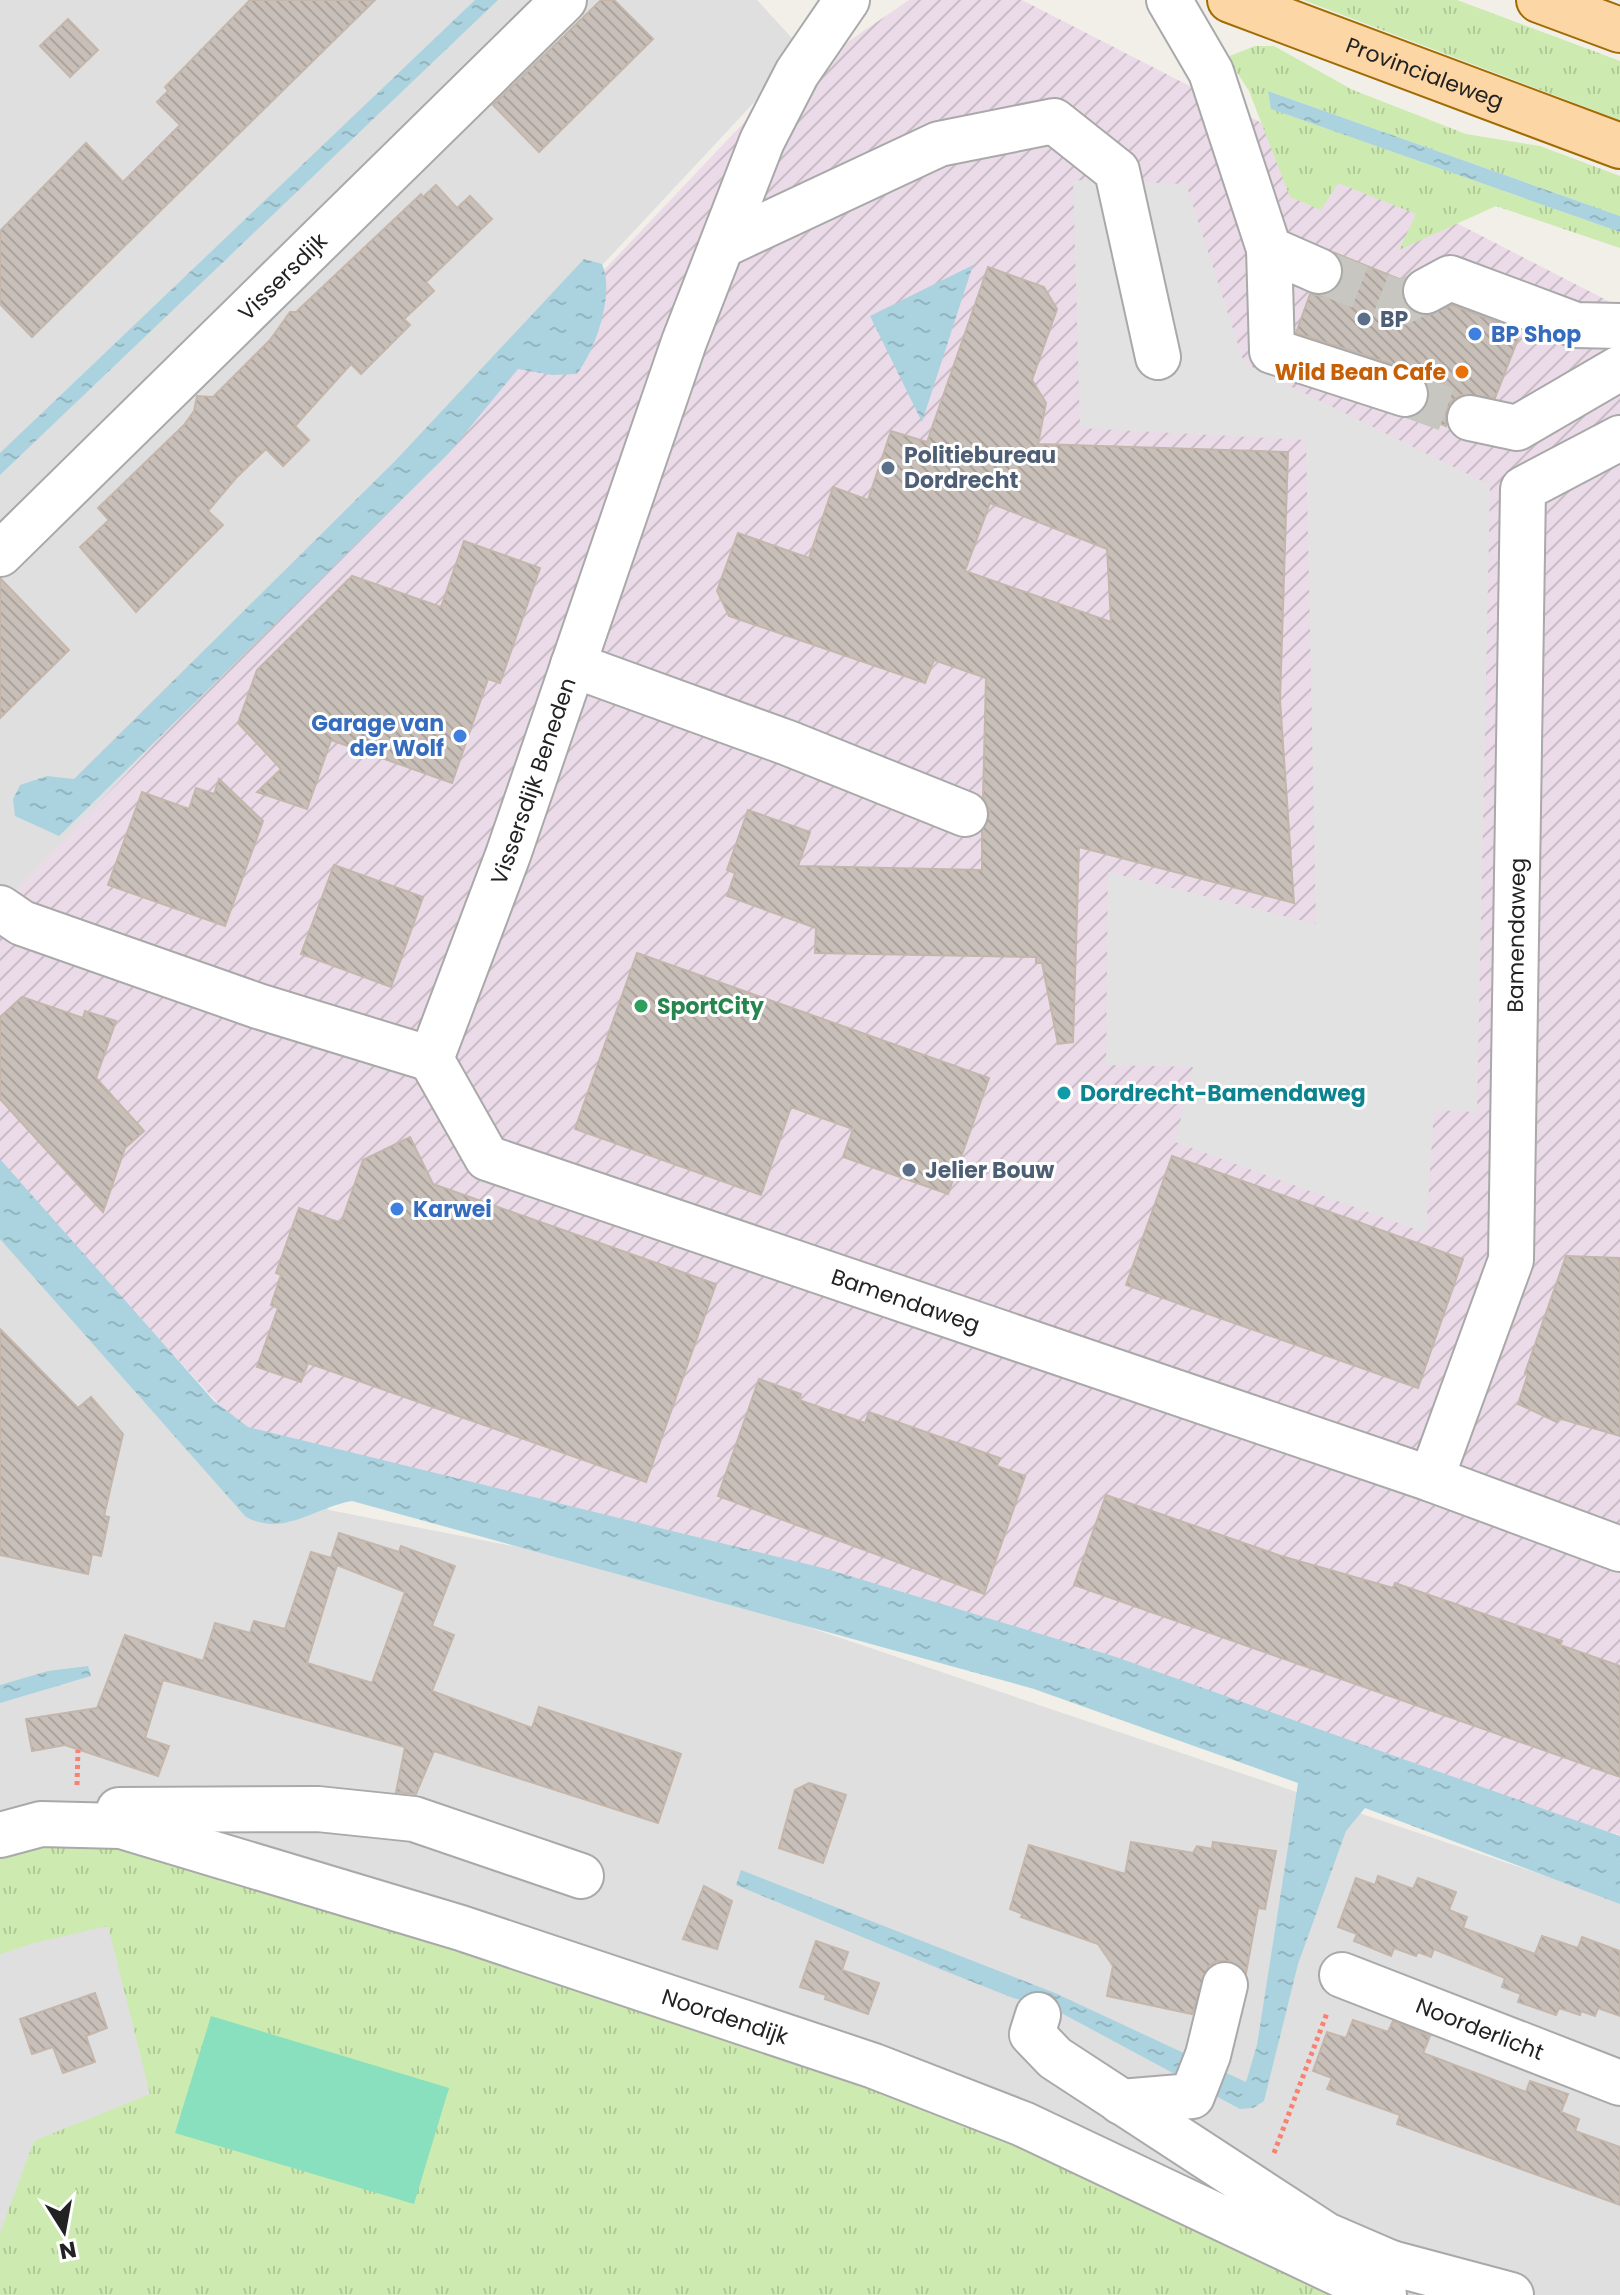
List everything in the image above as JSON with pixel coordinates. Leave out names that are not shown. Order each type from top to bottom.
[{"type":"main road","name":"Provincialeweg","points":[[1230,0],[1620,146]]},
{"type":"main road","points":[[1539,0],[1620,30]]},
{"type":"street","name":"Vissersdijk","points":[[0,554],[564,0]]},
{"type":"street","name":"Vissersdijk Beneden","points":[[431,1059],[508,855],[684,342],[762,141],[797,73],[847,0]]},
{"type":"street","name":"Vissersdijk Beneden","points":[[797,73],[880,0]]},
{"type":"street","points":[[1169,0],[1211,72],[1269,249],[1272,351],[1405,394]]},
{"type":"street","name":"Vissersdijk Beneden","points":[[797,73],[809,9]]},
{"type":"street","points":[[723,245],[939,144],[1054,121],[1117,171],[1158,357]]},
{"type":"street","points":[[1269,249],[1319,271]]},
{"type":"street","points":[[1426,291],[1450,278],[1576,325],[1620,326]]},
{"type":"street","points":[[1470,418],[1517,428],[1620,368]]},
{"type":"street","name":"Bamendaweg","points":[[1431,1479],[1511,1260],[1523,489],[1620,438]]},
{"type":"street","points":[[573,665],[788,743],[965,814]]},
{"type":"street","points":[[0,908],[22,923],[110,954],[340,1033],[431,1059]]},
{"type":"street","name":"Bamendaweg","points":[[431,1059],[487,1158],[1431,1479],[1620,1549]]},
{"type":"street","points":[[49,1816],[318,1809],[414,1819],[581,1876]]},
{"type":"street","name":"Noordendijk","points":[[49,1816],[121,1826],[461,1928],[859,2061],[1023,2124],[1249,2203]]},
{"type":"street","name":"Noorderlicht","points":[[1342,1975],[1620,2083]]},
{"type":"street","points":[[1121,2102],[1192,2096],[1208,2055],[1225,1985]]},
{"type":"street","name":"Noordendijk","points":[[1038,2015],[1032,2034],[1047,2050],[1121,2102],[1249,2203],[1385,2284]]},
{"type":"street","points":[[1385,2284],[1511,2295]]},
{"type":"path","points":[[49,1816],[78,1750]]},
{"type":"path","points":[[1279,2145],[1342,1975]]},
{"type":"shaded area","points":[[0,0],[757,0],[803,50],[0,910]]},
{"type":"shaded area","points":[[909,0],[1022,0],[1620,307],[1620,1835],[248,1436],[0,1166],[0,907],[769,96]]},
{"type":"shaded area","points":[[1073,180],[1186,184],[1244,363],[1490,485],[1477,1112],[1434,1110],[1426,1233],[1175,1142],[1193,1067],[1106,1065],[1108,872],[1316,924],[1306,440],[1080,428]]},
{"type":"shaded area","points":[[0,1205],[115,1330],[329,1510],[645,1572],[1620,1901],[1620,2295],[0,2295]]},
{"type":"green space","points":[[1303,0],[1457,0],[1620,61],[1620,120]]},
{"type":"green space","points":[[1255,46],[1274,46],[1353,90],[1466,134],[1540,146],[1620,176],[1620,216],[1268,91],[1272,109],[1620,232],[1620,248],[1496,206],[1399,250],[1416,214],[1338,183],[1321,210],[1290,197],[1249,91],[1227,57]]},
{"type":"green space","points":[[114,1839],[941,2100],[1353,2295],[0,2295],[0,2233],[34,2141],[150,2094],[108,1926],[0,1954],[0,1845]]},
{"type":"green space","points":[[211,2016],[449,2088],[414,2204],[175,2133]]},
{"type":"water","points":[[475,0],[498,0],[0,475],[0,453]]},
{"type":"water","points":[[1268,91],[1620,216],[1620,232],[1271,109]]},
{"type":"water","points":[[584,259],[602,264],[606,290],[597,336],[577,374],[552,375],[518,369],[448,454],[59,836],[15,816],[13,799],[20,785],[47,776],[74,779],[395,461]]},
{"type":"water","points":[[973,265],[922,422],[870,316]]},
{"type":"water","points":[[0,1159],[214,1401],[248,1427],[827,1569],[1116,1657],[1620,1836],[1620,1904],[1365,1808],[1346,1831],[1298,1964],[1264,2101],[1253,2108],[1240,2109],[1050,2007],[1013,1998],[736,1885],[741,1870],[1055,1993],[1246,2082],[1257,2045],[1298,1783],[1034,1689],[352,1501],[286,1523],[273,1524],[246,1517],[0,1239]]},
{"type":"water","points":[[88,1666],[91,1676],[0,1703],[0,1685],[48,1671]]},
{"type":"building","points":[[250,0],[375,0],[32,337],[0,304],[0,231],[86,143],[123,182],[180,125],[157,102],[168,91],[165,87]]},
{"type":"building","points":[[601,0],[614,0],[653,39],[539,152],[493,105]]},
{"type":"building","points":[[68,19],[98,50],[70,77],[40,46]]},
{"type":"building","points":[[436,185],[457,208],[470,196],[492,219],[426,282],[434,291],[404,319],[410,325],[361,374],[351,364],[295,426],[309,440],[283,466],[266,449],[236,478],[208,511],[223,525],[136,612],[80,547],[109,520],[98,508],[184,425],[194,411],[197,396],[213,397],[270,340],[290,312],[296,312],[421,194],[423,197]]},
{"type":"building","points":[[1335,253],[1404,281],[1404,302],[1414,313],[1426,316],[1452,305],[1521,331],[1495,398],[1462,395],[1452,401],[1446,412],[1446,426],[1417,415],[1428,402],[1430,390],[1424,378],[1413,371],[1296,333],[1310,294],[1322,296],[1333,292],[1341,282],[1344,268]]},
{"type":"building","points":[[988,267],[1044,287],[1057,309],[1032,380],[1046,403],[1038,444],[1288,452],[1280,700],[1294,903],[1079,847],[1073,1042],[1058,1044],[1042,963],[1036,963],[1036,957],[815,953],[816,928],[727,896],[735,873],[727,870],[748,810],[810,832],[798,866],[982,870],[982,831],[990,811],[983,797],[986,678],[934,660],[925,683],[729,616],[717,591],[738,533],[809,558],[833,487],[868,500],[891,431],[927,442]],"holes":[[[990,503],[1107,549],[1111,622],[965,571]]]},
{"type":"building","points":[[464,541],[540,568],[500,683],[488,679],[452,783],[331,740],[307,809],[257,792],[281,769],[238,723],[257,670],[352,576],[441,607]]},
{"type":"building","points":[[0,578],[69,650],[0,718]]},
{"type":"building","points":[[219,779],[263,821],[225,926],[108,885],[142,792],[189,809],[196,788],[214,794]]},
{"type":"building","points":[[334,865],[423,897],[391,987],[301,954]]},
{"type":"building","points":[[637,953],[989,1078],[948,1194],[843,1157],[853,1129],[791,1107],[761,1195],[575,1129]]},
{"type":"building","points":[[22,997],[83,1018],[85,1011],[116,1021],[96,1078],[144,1131],[125,1148],[103,1212],[0,1099],[0,1017]]},
{"type":"building","points":[[410,1137],[433,1184],[716,1284],[646,1482],[308,1363],[301,1382],[257,1367],[278,1308],[271,1305],[281,1275],[276,1273],[299,1208],[341,1223],[363,1160]]},
{"type":"building","points":[[1172,1156],[1463,1259],[1418,1388],[1126,1285]]},
{"type":"building","points":[[1566,1256],[1620,1258],[1620,1436],[1558,1418],[1557,1422],[1518,1404],[1528,1374],[1525,1373]]},
{"type":"building","points":[[0,1329],[78,1408],[91,1397],[123,1434],[104,1516],[109,1517],[101,1556],[92,1554],[88,1574],[0,1555]]},
{"type":"building","points":[[759,1379],[801,1394],[799,1400],[865,1423],[869,1412],[1000,1458],[997,1466],[1025,1476],[984,1594],[718,1496]]},
{"type":"building","points":[[1106,1495],[1281,1556],[1393,1588],[1395,1583],[1562,1641],[1560,1645],[1620,1666],[1620,1777],[1074,1585]]},
{"type":"building","points":[[339,1533],[399,1552],[401,1546],[455,1566],[432,1626],[454,1635],[432,1691],[532,1728],[539,1707],[681,1754],[658,1823],[434,1751],[416,1794],[396,1792],[405,1747],[163,1680],[145,1738],[169,1746],[158,1776],[65,1745],[32,1751],[26,1719],[97,1708],[125,1635],[203,1661],[215,1623],[250,1633],[254,1621],[285,1629],[311,1552],[331,1558]],"holes":[[[337,1565],[405,1592],[372,1683],[307,1663]]]},
{"type":"building","points":[[809,1783],[846,1795],[823,1863],[779,1848],[795,1790]]},
{"type":"building","points":[[1131,1842],[1193,1853],[1197,1846],[1212,1849],[1213,1842],[1276,1851],[1265,1909],[1258,1908],[1246,1973],[1230,1961],[1217,1961],[1208,1967],[1192,2014],[1107,1996],[1113,1966],[1098,1944],[1021,1917],[1023,1914],[1010,1909],[1029,1845],[1125,1874]]},
{"type":"building","points":[[1378,1876],[1413,1889],[1418,1878],[1456,1892],[1449,1910],[1467,1917],[1463,1928],[1535,1954],[1542,1936],[1578,1948],[1582,1937],[1620,1951],[1620,2016],[1598,2008],[1595,2016],[1559,2008],[1556,2015],[1518,2002],[1521,1994],[1502,1987],[1505,1978],[1434,1949],[1431,1957],[1418,1952],[1416,1956],[1394,1948],[1391,1956],[1354,1941],[1357,1934],[1338,1927],[1356,1878],[1375,1885]]},
{"type":"building","points":[[704,1886],[732,1901],[717,1949],[683,1939]]},
{"type":"building","points":[[816,1941],[848,1952],[842,1970],[879,1983],[868,2014],[800,1987]]},
{"type":"building","points":[[95,1993],[107,2028],[86,2036],[95,2062],[63,2073],[53,2047],[32,2054],[20,2019]]},
{"type":"building","points":[[1353,2020],[1388,2032],[1393,2021],[1430,2036],[1423,2053],[1526,2092],[1530,2081],[1568,2094],[1561,2112],[1579,2119],[1575,2131],[1620,2147],[1620,2205],[1397,2124],[1400,2115],[1327,2089],[1332,2078],[1313,2071],[1327,2032],[1346,2038]]},
{"type":"tunnel","points":[[1319,271],[1401,303],[1426,291]]},
{"type":"tunnel","points":[[1405,394],[1470,418]]},
{"type":"place","name":"BP","points":[[1364,319]]},
{"type":"place","name":"BP Shop","points":[[1475,334]]},
{"type":"place","name":"Wild Bean Cafe","points":[[1462,372]]},
{"type":"place","name":"Politiebureau Dordrecht","points":[[888,468]]},
{"type":"place","name":"Garage van der Wolf","points":[[460,736]]},
{"type":"place","name":"SportCity","points":[[641,1006]]},
{"type":"place","name":"Dordrecht-Bamendaweg","points":[[1064,1093]]},
{"type":"place","name":"Jelier Bouw","points":[[909,1170]]},
{"type":"place","name":"Karwei","points":[[397,1209]]}]
